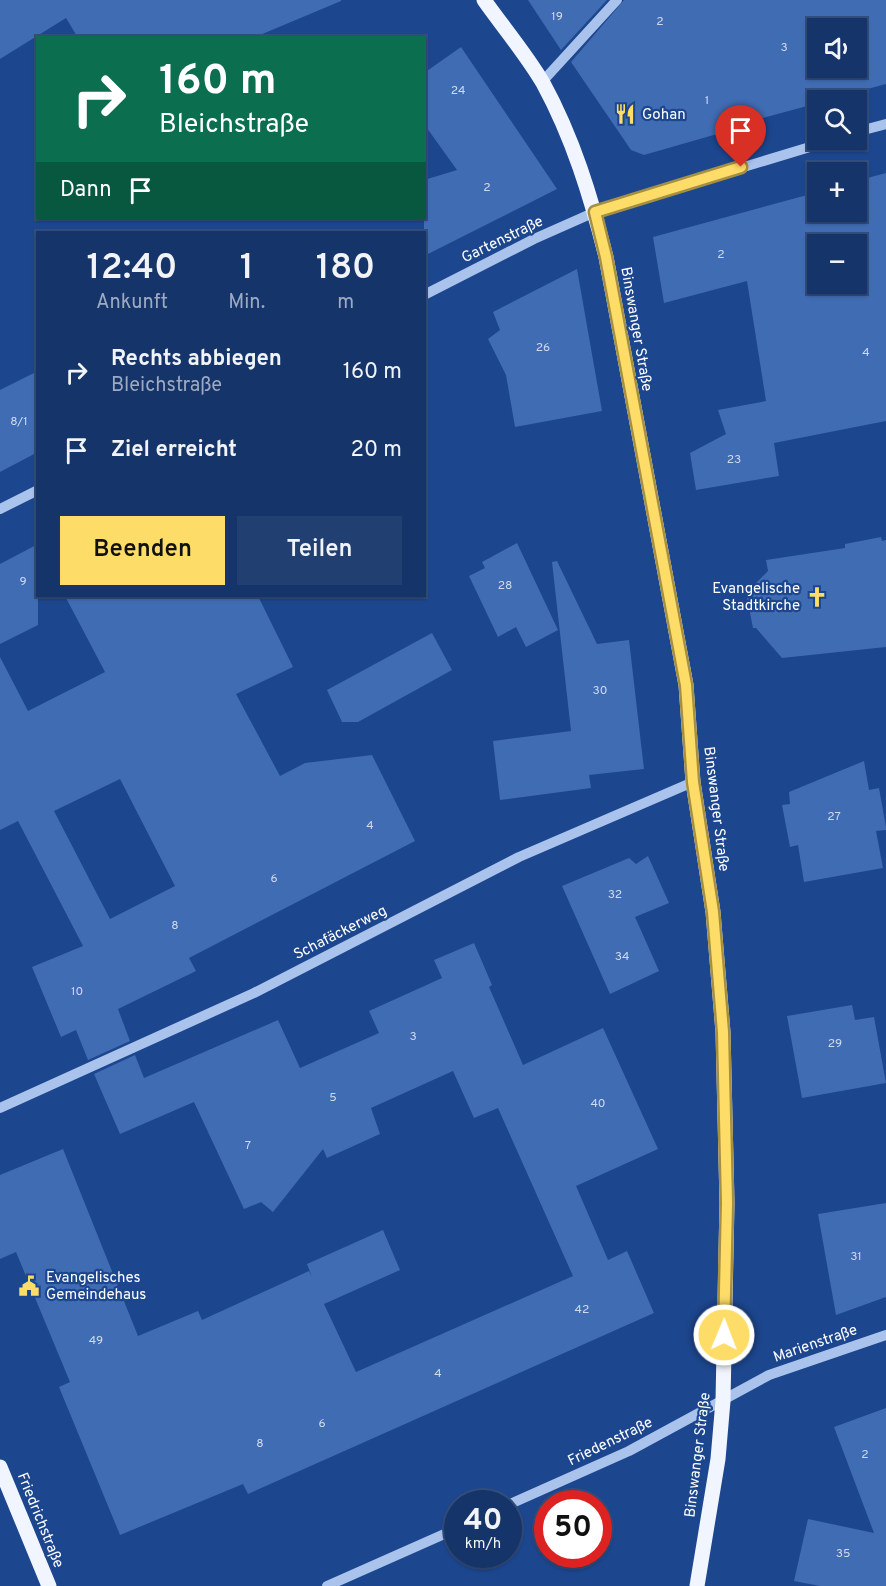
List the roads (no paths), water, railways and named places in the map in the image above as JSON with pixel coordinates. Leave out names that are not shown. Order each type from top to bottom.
[{"type":"main road","name":"Binswanger Straße","points":[[484,0],[542,82],[571,143],[595,212],[606,257],[686,685],[693,782],[713,912],[723,1032],[727,1203],[723,1401],[718,1459],[697,1586]]},
{"type":"main road","name":"Friedrichstraße","points":[[0,1467],[49,1586]]},
{"type":"street","points":[[542,82],[616,0]]},
{"type":"street","points":[[867,129],[886,124]]},
{"type":"street","name":"Gartenstraße","points":[[426,293],[534,239],[595,212],[807,148]]},
{"type":"street","points":[[0,509],[36,491]]},
{"type":"street","name":"Schafäckerweg","points":[[0,1108],[254,993],[519,857],[693,782]]},
{"type":"street","name":"Marienstraße","points":[[723,1401],[769,1375],[886,1335]]},
{"type":"street","name":"Friedenstraße","points":[[522,1499],[629,1451],[723,1401]]},
{"type":"street","points":[[327,1586],[444,1534]]},
{"type":"place","name":"Gohan","points":[[625,114]]},
{"type":"place","name":"Evangelische Stadtkirche","points":[[817,597]]},
{"type":"place","name":"Evangelisches Gemeindehaus","points":[[29,1286]]}]
